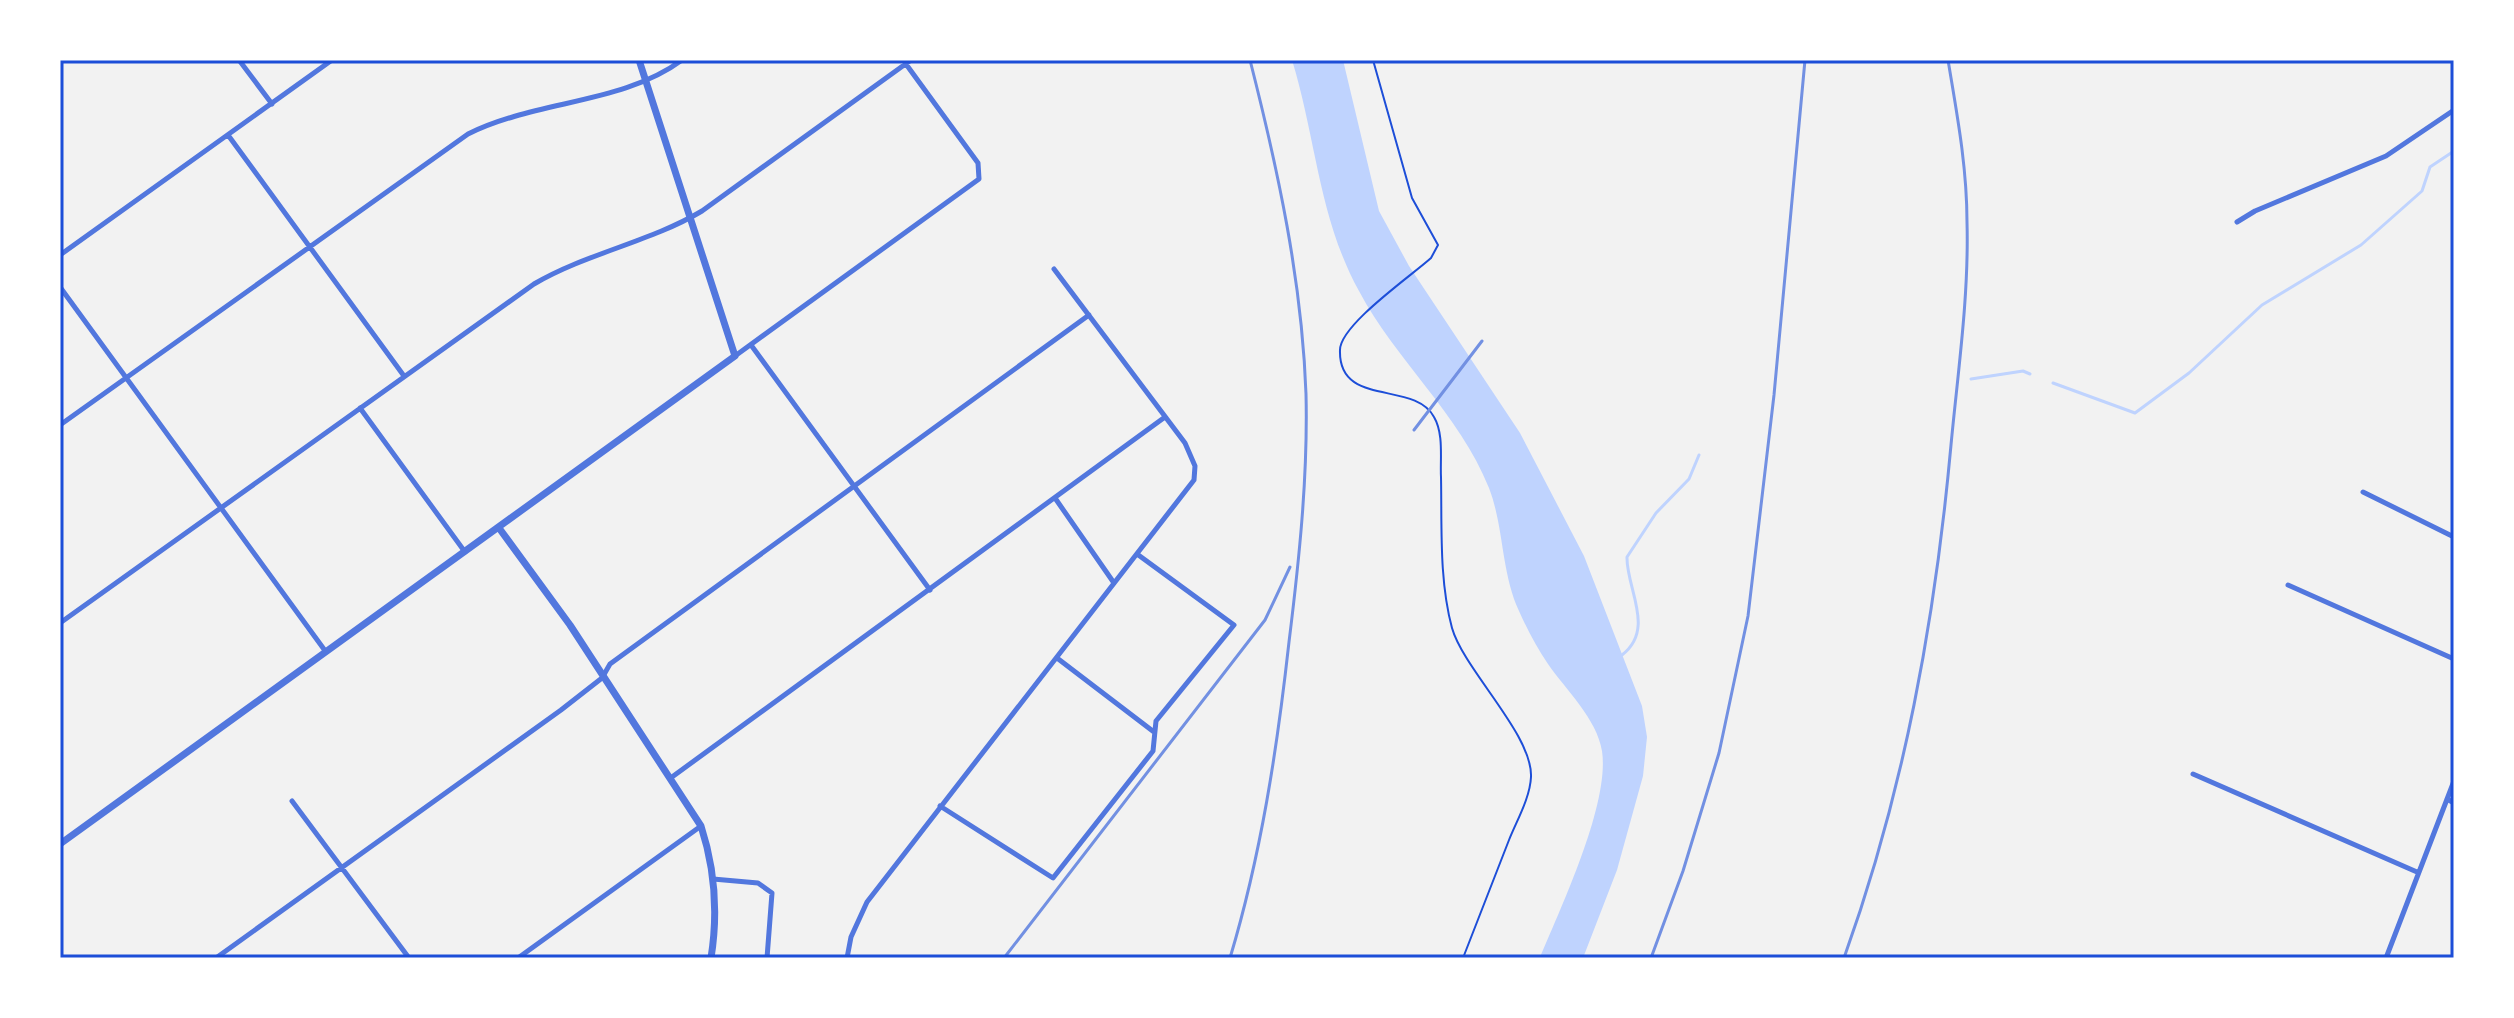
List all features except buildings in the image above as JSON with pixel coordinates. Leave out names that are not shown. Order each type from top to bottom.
[{"type":"street","points":[[239,60],[272,104]]},
{"type":"street","points":[[60,255],[332,60]]},
{"type":"street","points":[[639,60],[735,356]]},
{"type":"street","points":[[60,425],[447,147],[481,127],[512,115],[647,82],[682,60]]},
{"type":"street","points":[[60,623],[546,277],[576,261],[692,217],[907,61],[978,163],[980,175],[970,185],[466,553],[60,844]]},
{"type":"street","points":[[2237,222],[2255,211],[2386,156],[2454,110]]},
{"type":"street","points":[[228,135],[404,376]]},
{"type":"street","points":[[847,958],[851,937],[867,902],[1191,486],[1195,474],[1193,458],[1165,417],[1054,269]]},
{"type":"street","points":[[60,287],[326,653]]},
{"type":"street","points":[[216,958],[561,710],[604,675],[610,664],[1089,315]]},
{"type":"street","points":[[751,345],[930,590]]},
{"type":"street","points":[[360,408],[466,553]]},
{"type":"street","points":[[672,777],[1165,417]]},
{"type":"street","points":[[2363,492],[2454,537]]},
{"type":"street","points":[[1055,498],[1114,583]]},
{"type":"street","points":[[499,528],[604,675],[701,826],[713,879],[715,924],[711,958]]},
{"type":"street","points":[[940,806],[1053,878],[1153,751],[1156,721],[1234,625],[1137,554]]},
{"type":"street","points":[[2288,585],[2454,659]]},
{"type":"street","points":[[1057,658],[1154,733]]},
{"type":"street","points":[[2193,774],[2417,872]]},
{"type":"street","points":[[2386,958],[2454,781]]},
{"type":"street","points":[[2447,799],[2454,803]]},
{"type":"street","points":[[292,801],[409,958]]},
{"type":"street","points":[[518,958],[701,826]]},
{"type":"street","points":[[713,879],[763,884],[772,893],[767,958]]},
{"type":"path","points":[[1373,60],[1412,198],[1438,245],[1436,252],[1361,318],[1340,341],[1343,367],[1359,386],[1385,396],[1419,401],[1435,418],[1440,446],[1443,553],[1453,630],[1523,748],[1531,771],[1524,802],[1463,958]]},
{"type":"water","points":[[1292,60],[1343,60],[1379,211],[1409,266],[1520,433],[1584,556],[1642,706],[1647,737],[1643,776],[1617,870],[1583,958],[1540,958],[1582,855],[1599,799],[1602,751],[1599,739],[1587,716],[1544,658],[1519,611],[1509,581],[1494,503],[1476,461],[1461,435],[1374,316],[1346,264],[1327,207]]},
{"type":"waterway","points":[[2053,383],[2135,413],[2189,373],[2262,305],[2361,245],[2422,191],[2430,167],[2454,151]]},
{"type":"waterway","points":[[1971,379],[2023,371],[2030,374]]},
{"type":"waterway","points":[[1622,655],[1632,645],[1638,621],[1627,557],[1656,513],[1689,479],[1699,455]]},
{"type":"railway","points":[[1230,958],[1251,880],[1273,762],[1296,581],[1306,456],[1306,394],[1300,310],[1279,184],[1250,60]]},
{"type":"railway","points":[[1651,958],[1683,871],[1719,753],[1748,616],[1774,395],[1805,60]]},
{"type":"railway","points":[[1844,958],[1884,832],[1900,769],[1926,641],[1944,511],[1967,250],[1967,201],[1948,60]]},
{"type":"railway","points":[[1414,430],[1482,341]]},
{"type":"railway","points":[[1004,958],[1265,620],[1290,567]]}]
